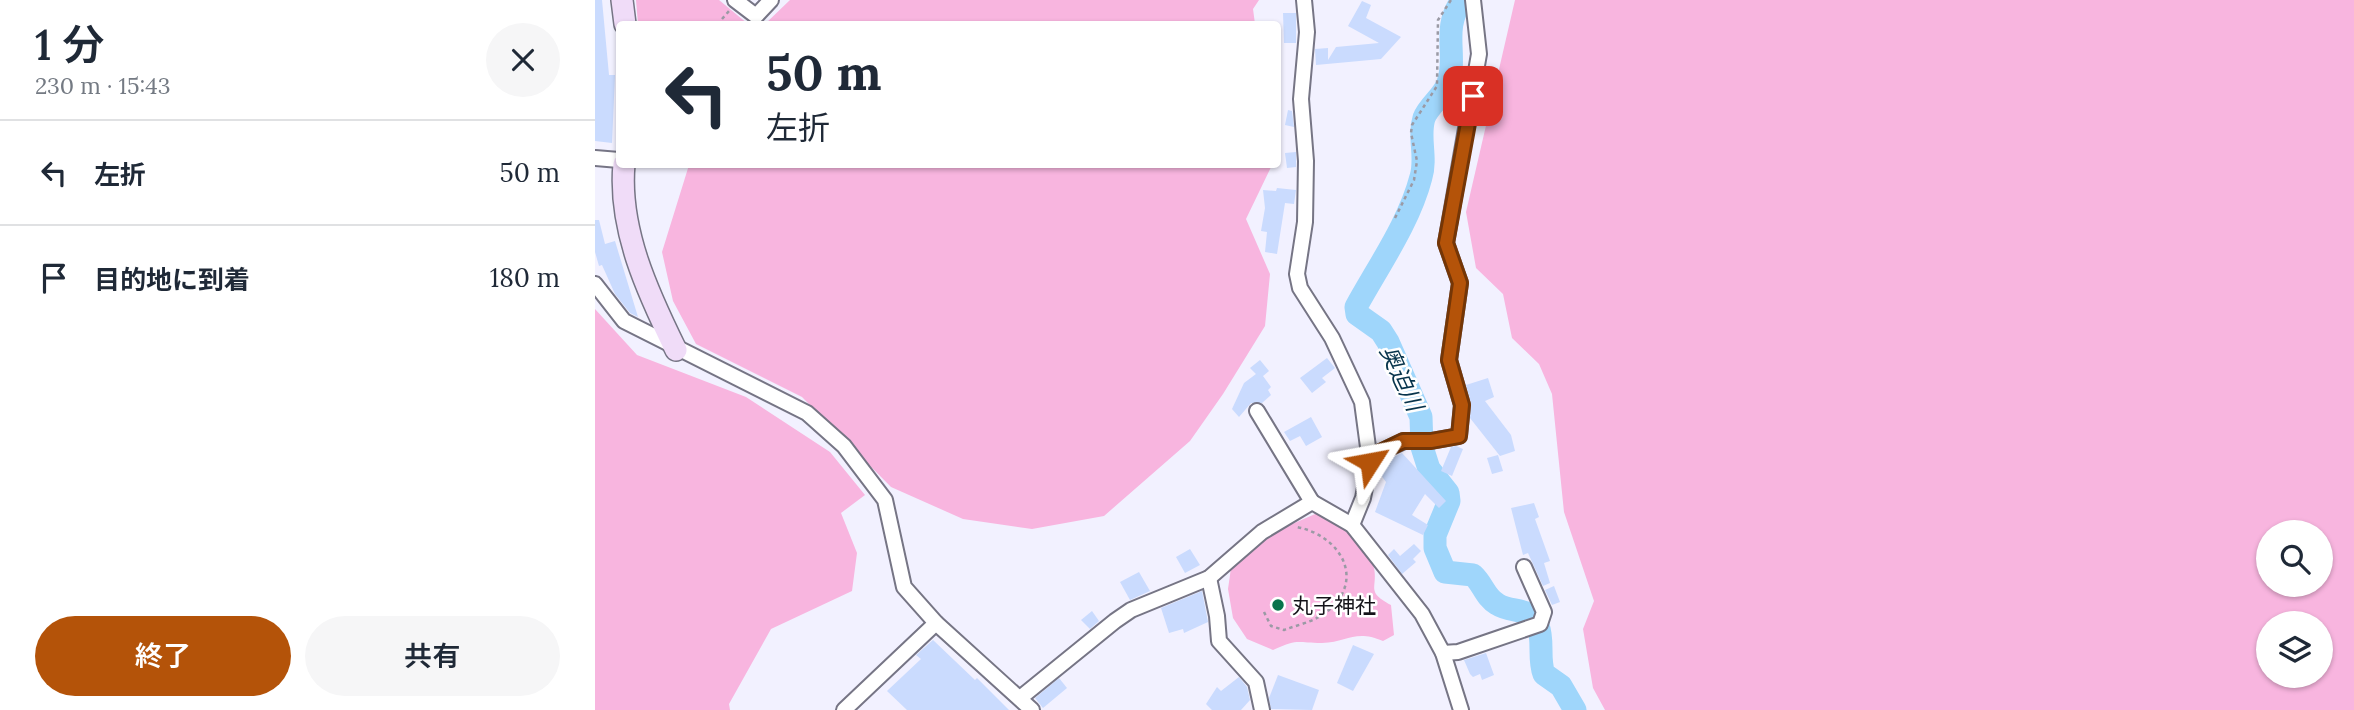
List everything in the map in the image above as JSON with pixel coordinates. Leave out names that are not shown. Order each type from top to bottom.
[{"type":"street","points":[[622,0],[625,21]]},
{"type":"street","points":[[735,0],[756,16],[771,0]]},
{"type":"street","points":[[1304,0],[1307,32],[1301,99],[1306,161],[1305,210],[1297,274],[1300,288],[1332,338],[1362,402],[1370,457],[1363,498],[1352,525]]},
{"type":"street","points":[[1370,457],[1403,441],[1431,441],[1459,436],[1462,405],[1449,360],[1460,283],[1446,243],[1479,54],[1473,0]]},
{"type":"street","points":[[595,158],[616,160]]},
{"type":"street","points":[[624,168],[624,215],[633,246],[676,350]]},
{"type":"street","points":[[595,284],[624,321],[676,350],[807,413],[844,446],[885,500],[904,587],[936,623],[1032,710]]},
{"type":"street","points":[[1257,411],[1312,502],[1352,525],[1422,614],[1443,653],[1461,710]]},
{"type":"street","points":[[1020,698],[1131,610],[1209,578],[1235,553],[1277,522],[1312,502]]},
{"type":"street","points":[[1443,653],[1458,653],[1540,624],[1544,612],[1524,567]]},
{"type":"street","points":[[1209,578],[1219,641],[1256,682],[1262,710]]},
{"type":"street","points":[[844,710],[936,623]]},
{"type":"path","points":[[1395,218],[1415,180],[1417,161],[1412,125],[1437,86],[1438,20],[1451,0]]},
{"type":"path","points":[[1265,612],[1271,625],[1284,630],[1309,621],[1325,613],[1336,601],[1346,573],[1334,543],[1326,537],[1277,522]]},
{"type":"shaded area","points":[[636,0],[719,0],[744,21],[638,21]]},
{"type":"shaded area","points":[[790,0],[1259,0],[1253,9],[1255,21],[768,21]]},
{"type":"shaded area","points":[[1515,0],[2354,0],[2354,710],[1605,710],[1593,688],[1583,629],[1594,601],[1564,512],[1552,394],[1539,364],[1512,338],[1503,294],[1476,268],[1466,212]]},
{"type":"shaded area","points":[[688,168],[1271,168],[1246,219],[1270,274],[1265,326],[1223,394],[1190,441],[1104,516],[1032,529],[963,519],[891,487],[802,397],[696,344],[673,301],[662,252]]},
{"type":"shaded area","points":[[595,309],[637,355],[746,397],[830,452],[865,495],[841,513],[857,553],[852,591],[771,629],[729,704],[730,710],[595,710]]},
{"type":"shaded area","points":[[1322,511],[1346,526],[1367,551],[1374,568],[1375,592],[1391,605],[1394,635],[1383,641],[1358,636],[1322,643],[1293,643],[1273,650],[1247,639],[1233,618],[1228,589],[1231,568],[1267,535]]},
{"type":"building","points":[[595,0],[602,0],[609,75],[615,75],[612,143],[595,141]]},
{"type":"building","points":[[1362,1],[1371,5],[1366,18],[1401,37],[1381,59],[1316,65],[1315,49],[1328,48],[1328,60],[1336,47],[1379,43],[1348,26]]},
{"type":"building","points":[[1283,13],[1296,13],[1296,43],[1284,43]]},
{"type":"building","points":[[1288,110],[1292,111],[1294,127],[1285,125]]},
{"type":"building","points":[[1296,152],[1296,167],[1287,168],[1285,153]]},
{"type":"building","points":[[1277,188],[1296,190],[1294,204],[1285,203],[1277,254],[1265,252],[1267,232],[1261,231],[1265,208],[1263,190],[1276,191]]},
{"type":"building","points":[[595,220],[599,220],[605,244],[615,241],[638,317],[630,313],[615,294],[602,265],[599,266],[595,252]]},
{"type":"building","points":[[1327,358],[1335,368],[1322,378],[1326,382],[1312,393],[1300,378]]},
{"type":"building","points":[[1260,360],[1269,371],[1263,376],[1271,387],[1268,390],[1271,395],[1262,403],[1251,403],[1239,417],[1232,409],[1244,383],[1256,374],[1250,368]]},
{"type":"building","points":[[1488,378],[1494,397],[1485,401],[1511,435],[1515,451],[1500,456],[1470,418],[1471,403],[1466,385]]},
{"type":"building","points":[[1311,417],[1322,437],[1306,446],[1300,436],[1290,441],[1284,432]]},
{"type":"building","points":[[1451,447],[1463,449],[1452,476],[1441,471]]},
{"type":"building","points":[[1402,453],[1446,501],[1439,508],[1425,494],[1412,515],[1428,525],[1423,535],[1375,512],[1386,482],[1378,471],[1381,463]]},
{"type":"building","points":[[1498,455],[1503,471],[1492,474],[1487,458]]},
{"type":"building","points":[[1534,503],[1539,517],[1535,519],[1550,561],[1544,563],[1550,583],[1543,586],[1528,553],[1523,555],[1511,508]]},
{"type":"building","points":[[1414,544],[1421,551],[1413,559],[1416,562],[1402,574],[1388,555],[1394,549],[1400,556]]},
{"type":"building","points":[[1190,549],[1200,565],[1185,573],[1176,557]]},
{"type":"building","points":[[1139,572],[1150,591],[1130,600],[1120,582]]},
{"type":"building","points":[[1554,586],[1560,602],[1552,605],[1545,590]]},
{"type":"building","points":[[1202,591],[1208,622],[1184,633],[1183,629],[1169,633],[1161,608]]},
{"type":"building","points":[[1092,611],[1099,621],[1090,629],[1081,620]]},
{"type":"building","points":[[933,640],[1009,710],[907,710],[887,691],[921,659],[916,655]]},
{"type":"building","points":[[1353,645],[1374,654],[1353,691],[1337,683]]},
{"type":"building","points":[[1486,653],[1494,675],[1482,680],[1480,674],[1473,677],[1464,660]]},
{"type":"building","points":[[1278,675],[1319,690],[1312,710],[1271,709],[1269,698]]},
{"type":"building","points":[[1239,677],[1247,687],[1250,700],[1241,710],[1212,710],[1206,704],[1217,687],[1221,691]]},
{"type":"building","points":[[1059,678],[1067,688],[1043,708],[1035,698]]},
{"type":"waterway","name":"奥迫川","points":[[1462,0],[1452,22],[1451,72],[1448,83],[1429,109],[1422,125],[1423,170],[1416,194],[1393,244],[1356,307],[1357,314],[1381,331],[1388,342],[1421,417],[1422,447],[1429,469],[1448,493],[1449,501],[1435,535],[1435,548],[1445,572],[1473,575],[1493,601],[1503,607],[1525,612],[1534,619],[1540,631],[1544,674],[1561,686],[1575,710]]},
{"type":"place","name":"丸子神社","points":[[1278,605]]},
{"type":"route","points":[[1370,462],[1370,457],[1403,441],[1431,441],[1459,436],[1462,405],[1449,360],[1450,338],[1460,283],[1446,243],[1473,96]]}]
